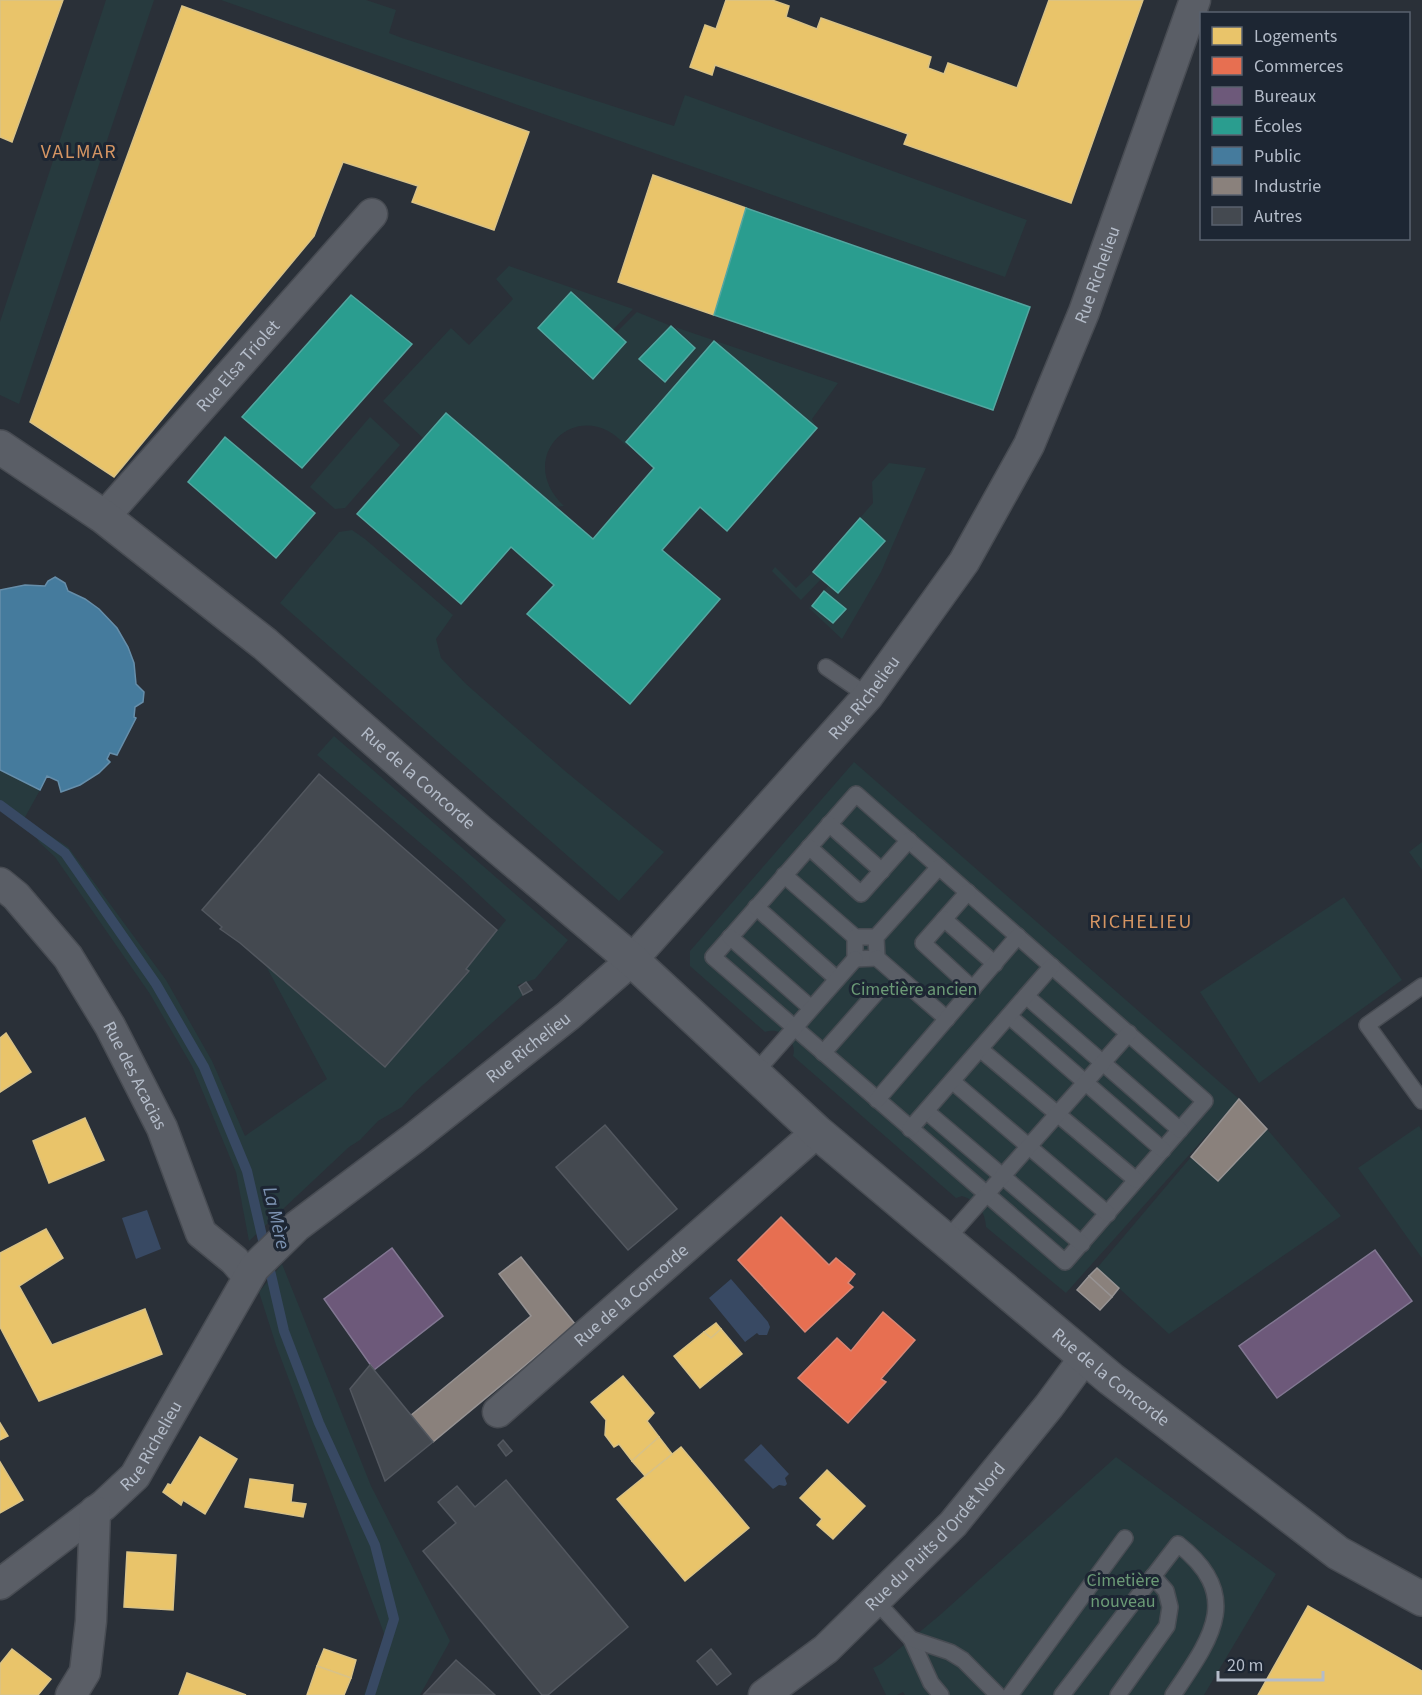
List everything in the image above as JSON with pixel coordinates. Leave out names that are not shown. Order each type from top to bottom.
[{"type":"street","name":"Rue Richelieu","points":[[0,1584],[95,1511],[135,1476],[251,1272],[297,1226],[414,1138],[569,1016],[632,960],[868,696],[964,562],[1029,445],[1084,312],[1194,0]]},
{"type":"street","name":"Rue Elsa Triolet","points":[[104,517],[372,214]]},
{"type":"street","name":"Rue de la Concorde","points":[[0,447],[104,517],[265,644],[452,808],[632,960],[817,1132],[1085,1357],[1338,1553],[1422,1599]]},
{"type":"street","name":"Rue des Acacias","points":[[0,884],[16,896],[68,957],[110,1026],[162,1128],[201,1233],[251,1272]]},
{"type":"street","name":"Rue de la Concorde","points":[[498,1412],[817,1132]]},
{"type":"street","name":"Rue du Puits d'Ordet Nord","points":[[764,1695],[826,1649],[953,1524],[1049,1406],[1085,1357]]},
{"type":"street","points":[[71,1695],[85,1672],[91,1621],[95,1511]]},
{"type":"lane","points":[[826,667],[868,696]]},
{"type":"lane","points":[[856,794],[909,840],[1205,1101],[1065,1263],[713,957],[856,794]]},
{"type":"lane","points":[[829,824],[882,871]]},
{"type":"lane","points":[[809,847],[861,894],[909,840]]},
{"type":"lane","points":[[877,958],[876,937],[939,867]]},
{"type":"lane","points":[[784,875],[855,937],[876,937]]},
{"type":"lane","points":[[968,892],[923,943],[973,989]]},
{"type":"lane","points":[[756,907],[837,979]]},
{"type":"lane","points":[[944,919],[995,964]]},
{"type":"lane","points":[[878,1100],[1018,936]]},
{"type":"lane","points":[[730,937],[811,1008]]},
{"type":"lane","points":[[754,1074],[855,959],[855,937]]},
{"type":"lane","points":[[855,959],[877,958],[947,1019]]},
{"type":"lane","points":[[910,1129],[1052,966]]},
{"type":"lane","points":[[1422,986],[1367,1025],[1422,1101]]},
{"type":"lane","points":[[824,1053],[876,993]]},
{"type":"lane","points":[[1026,996],[1180,1130]]},
{"type":"lane","points":[[1009,1016],[1163,1150]]},
{"type":"lane","points":[[946,1240],[1129,1033]]},
{"type":"lane","points":[[980,1049],[1136,1180]]},
{"type":"lane","points":[[952,1081],[1108,1214]]},
{"type":"lane","points":[[926,1111],[1082,1244]]},
{"type":"lane","points":[[1010,1695],[1125,1538]]},
{"type":"lane","points":[[1062,1695],[1178,1544],[1195,1558],[1205,1572],[1216,1605],[1214,1625],[1205,1648],[1173,1695]]},
{"type":"lane","points":[[1118,1695],[1167,1626],[1170,1607],[1166,1591],[1153,1576]]},
{"type":"lane","points":[[875,1600],[911,1640],[931,1683],[941,1695]]},
{"type":"lane","points":[[911,1640],[950,1652],[963,1660],[998,1695]]},
{"type":"green space","points":[[106,0],[154,0],[19,404],[0,395],[0,322]]},
{"type":"green space","points":[[221,0],[366,0],[396,10],[389,33],[402,38],[674,126],[685,95],[1027,220],[1005,277]]},
{"type":"green space","points":[[509,266],[633,309],[613,330],[571,292],[538,328],[593,378],[626,343],[616,333],[637,312],[671,326],[639,359],[664,382],[695,348],[675,327],[838,383],[812,419],[817,428],[714,341],[626,442],[627,447],[609,431],[590,426],[573,428],[558,437],[549,451],[545,468],[550,487],[564,506],[555,507],[447,413],[423,438],[383,401],[451,328],[469,345],[513,299],[496,279]]},
{"type":"green space","points":[[370,417],[400,445],[345,508],[335,509],[310,487]]},
{"type":"green space","points":[[889,463],[926,468],[881,572],[842,639],[809,608],[812,606],[832,622],[845,609],[824,591],[829,585],[838,593],[860,518],[873,503],[872,482]]},
{"type":"green space","points":[[352,530],[453,615],[436,639],[441,658],[466,684],[565,771],[664,852],[619,901],[280,603],[339,532]]},
{"type":"green space","points":[[775,567],[796,588],[813,572],[821,579],[801,600],[772,571]]},
{"type":"green space","points":[[334,736],[568,940],[535,979],[517,985],[523,995],[414,1093],[402,1107],[378,1121],[360,1140],[349,1147],[249,1241],[236,1172],[192,1066],[150,994],[55,857],[39,842],[24,819],[68,847],[166,980],[212,1061],[245,1136],[327,1079],[266,966],[383,1066],[469,972],[466,969],[506,920],[459,876],[317,755]]},
{"type":"green space","name":"Cimetière ancien","points":[[854,762],[1239,1099],[1066,1293],[986,1227],[982,1211],[976,1204],[962,1196],[956,1198],[793,1056],[793,1045],[786,1036],[776,1031],[765,1032],[690,966],[690,951]]},
{"type":"green space","points":[[0,770],[40,790],[24,819],[0,801]]},
{"type":"green space","points":[[1422,842],[1422,870],[1409,852]]},
{"type":"green space","points":[[1344,897],[1402,980],[1259,1083],[1200,992]]},
{"type":"green space","points":[[1419,1126],[1422,1131],[1422,1258],[1358,1168]]},
{"type":"green space","points":[[1267,1129],[1341,1216],[1169,1334],[1097,1268],[1191,1157],[1218,1180]]},
{"type":"green space","points":[[282,1264],[371,1486],[450,1641],[420,1695],[364,1695],[385,1636],[276,1345],[259,1292]]},
{"type":"green space","name":"Cimetière nouveau","points":[[1116,1457],[1276,1574],[1204,1695],[905,1695],[903,1692],[897,1695],[886,1695],[873,1668],[881,1664],[940,1615]]},
{"type":"water","points":[[147,1210],[161,1249],[136,1259],[122,1218]]},
{"type":"water","points":[[731,1279],[768,1322],[770,1327],[767,1335],[757,1333],[745,1342],[709,1298]]},
{"type":"water","points":[[761,1444],[789,1474],[785,1478],[787,1484],[785,1486],[779,1485],[773,1489],[744,1460]]},
{"type":"building: Logements","points":[[0,0],[63,0],[12,142],[0,137]]},
{"type":"building: Logements","points":[[726,0],[772,0],[789,6],[786,17],[817,29],[821,18],[931,57],[928,68],[944,74],[948,63],[1017,88],[1049,0],[1143,0],[1071,203],[904,144],[908,134],[715,65],[712,75],[690,67],[705,25],[716,29]]},
{"type":"building: Logements","points":[[182,6],[529,132],[494,230],[412,202],[418,186],[343,162],[314,236],[114,477],[30,422]]},
{"type":"building: Logements","points":[[653,175],[746,208],[714,315],[618,282]]},
{"type":"building: Logements","points":[[6,1033],[31,1072],[0,1092],[0,1038]]},
{"type":"building: Logements","points":[[85,1118],[104,1160],[49,1183],[33,1141]]},
{"type":"building: Logements","points":[[46,1229],[63,1258],[19,1286],[52,1345],[145,1309],[162,1354],[39,1401],[0,1327],[0,1253]]},
{"type":"building: Logements","points":[[716,1323],[721,1329],[711,1338],[704,1332]]},
{"type":"building: Logements","points":[[721,1329],[742,1354],[700,1388],[674,1356],[704,1332],[711,1338]]},
{"type":"building: Logements","points":[[623,1376],[654,1413],[647,1421],[659,1437],[632,1461],[619,1444],[614,1447],[605,1435],[606,1420],[591,1402]]},
{"type":"building: Logements","points":[[0,1423],[8,1436],[0,1440]]},
{"type":"building: Logements","points":[[200,1437],[237,1459],[205,1514],[183,1500],[181,1505],[163,1492],[168,1484],[171,1485]]},
{"type":"building: Logements","points":[[659,1437],[672,1454],[645,1476],[632,1461]]},
{"type":"building: Logements","points":[[681,1447],[749,1528],[685,1581],[617,1499]]},
{"type":"building: Logements","points":[[0,1462],[23,1500],[0,1513]]},
{"type":"building: Logements","points":[[827,1470],[865,1506],[833,1539],[817,1525],[822,1519],[800,1498]]},
{"type":"building: Logements","points":[[250,1479],[293,1485],[291,1502],[306,1504],[303,1517],[245,1507]]},
{"type":"building: Logements","points":[[127,1552],[176,1555],[173,1610],[124,1607]]},
{"type":"building: Logements","points":[[1308,1606],[1422,1671],[1422,1695],[1258,1695]]},
{"type":"building: Logements","points":[[12,1649],[51,1679],[38,1695],[0,1695],[0,1664]]},
{"type":"building: Logements","points":[[324,1649],[356,1660],[351,1678],[317,1666]]},
{"type":"building: Logements","points":[[317,1666],[351,1678],[344,1695],[307,1695]]},
{"type":"building: Logements","points":[[187,1673],[246,1695],[179,1695]]},
{"type":"building: Commerces","points":[[781,1217],[829,1265],[836,1258],[855,1274],[848,1283],[853,1287],[805,1332],[738,1260]]},
{"type":"building: Commerces","points":[[883,1312],[915,1340],[881,1379],[886,1382],[848,1423],[798,1378],[837,1338],[851,1351]]},
{"type":"building: Bureaux","points":[[392,1248],[443,1316],[374,1370],[324,1299]]},
{"type":"building: Bureaux","points":[[1375,1250],[1412,1301],[1277,1398],[1239,1346]]},
{"type":"building: Écoles","points":[[746,208],[1030,307],[993,410],[714,315]]},
{"type":"building: Écoles","points":[[571,292],[626,342],[593,379],[538,328]]},
{"type":"building: Écoles","points":[[351,295],[412,344],[302,468],[242,417]]},
{"type":"building: Écoles","points":[[671,326],[695,348],[665,382],[639,359]]},
{"type":"building: Écoles","points":[[714,341],[817,428],[727,531],[700,507],[662,550],[720,599],[630,704],[527,614],[554,585],[511,547],[461,604],[357,514],[446,413],[593,539],[654,468],[626,442]]},
{"type":"building: Écoles","points":[[225,437],[315,513],[276,558],[188,482]]},
{"type":"building: Écoles","points":[[860,518],[885,541],[838,593],[813,572]]},
{"type":"building: Écoles","points":[[824,591],[846,609],[833,623],[812,606]]},
{"type":"building: Public","points":[[55,577],[65,583],[68,591],[99,609],[117,628],[134,663],[136,684],[144,692],[143,702],[135,707],[134,717],[136,718],[117,755],[110,753],[107,759],[110,762],[99,773],[80,785],[61,792],[58,781],[47,776],[40,790],[0,770],[0,590],[25,585],[45,586]]},
{"type":"building: Industrie","points":[[1239,1099],[1267,1129],[1218,1181],[1191,1157]]},
{"type":"building: Industrie","points":[[521,1257],[575,1324],[433,1442],[410,1416],[531,1316],[499,1274]]},
{"type":"building: Industrie","points":[[1097,1268],[1119,1288],[1112,1297],[1089,1276]]},
{"type":"building: Industrie","points":[[1089,1276],[1112,1297],[1100,1310],[1077,1290]]},
{"type":"building: Autres","points":[[319,774],[497,930],[466,969],[469,971],[385,1067],[240,943],[220,929],[222,927],[202,910]]},
{"type":"building: Autres","points":[[526,982],[532,990],[523,995],[519,987]]},
{"type":"building: Autres","points":[[605,1125],[677,1209],[628,1250],[556,1167]]},
{"type":"building: Autres","points":[[370,1365],[433,1442],[385,1481],[350,1389]]},
{"type":"building: Autres","points":[[503,1440],[512,1451],[506,1456],[498,1445]]},
{"type":"building: Autres","points":[[506,1480],[628,1627],[548,1695],[542,1695],[423,1551],[456,1523],[438,1502],[457,1486],[475,1507]]},
{"type":"building: Autres","points":[[711,1649],[731,1674],[717,1685],[697,1661]]},
{"type":"building: Autres","points":[[456,1660],[481,1682],[495,1695],[424,1694]]},
{"type":"waterway","name":"La Mère","points":[[0,805],[65,853],[156,984],[204,1067],[247,1171],[284,1331],[319,1423],[375,1545],[394,1619],[370,1695]]},
{"type":"district","name":"VALMAR","points":[[79,152]]},
{"type":"district","name":"RICHELIEU","points":[[1141,922]]}]
